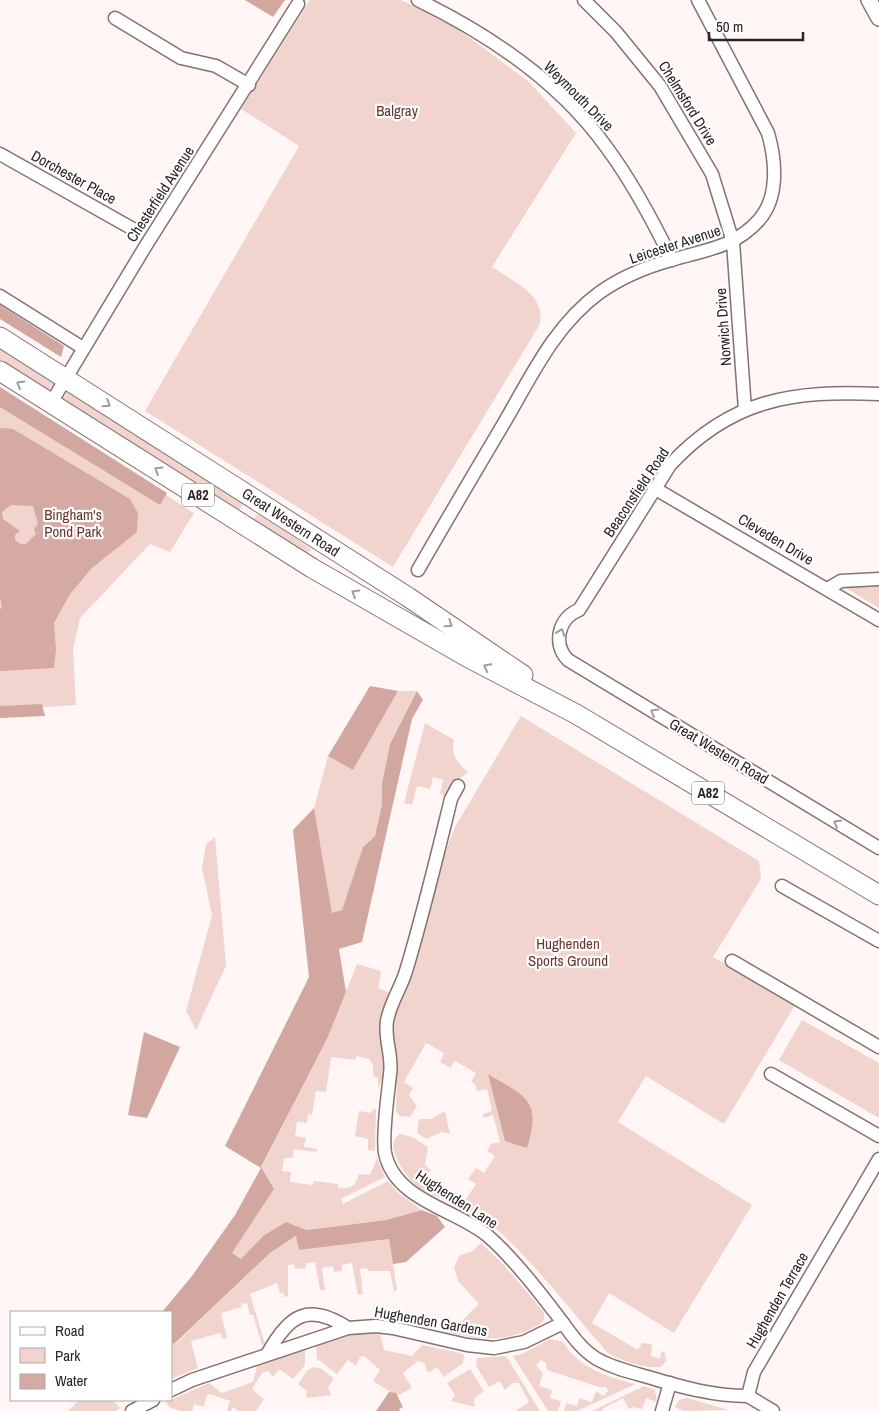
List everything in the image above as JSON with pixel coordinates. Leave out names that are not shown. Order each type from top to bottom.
[{"type":"main road","name":"Great Western Road","points":[[0,337],[473,640],[576,714]]},
{"type":"main road","name":"Great Western Road","points":[[0,371],[320,573],[459,653],[576,714],[879,895]]},
{"type":"street","name":"Weymouth Drive","points":[[418,0],[472,28],[509,53],[535,73],[583,119],[607,147],[636,191],[672,260]]},
{"type":"street","name":"Chelmsford Drive","points":[[584,0],[641,60],[667,97],[712,174],[733,242]]},
{"type":"street","name":"Leicester Avenue","points":[[418,570],[562,327],[600,292],[627,277],[672,260],[708,252],[733,242],[753,225],[766,208],[774,171],[772,146],[762,121],[698,0]]},
{"type":"street","points":[[869,0],[879,18]]},
{"type":"street","name":"Chesterfield Avenue","points":[[51,403],[83,348],[298,4]]},
{"type":"street","points":[[115,18],[181,58],[216,66],[249,85]]},
{"type":"street","name":"Dorchester Place","points":[[0,154],[133,229]]},
{"type":"street","name":"Norwich Drive","points":[[733,242],[745,410]]},
{"type":"street","points":[[0,296],[83,348]]},
{"type":"street","name":"Beaconsfield Road","points":[[561,652],[558,636],[570,613],[579,610],[670,465],[688,446],[710,428],[745,410],[796,396],[879,394]]},
{"type":"street","name":"Cleveden Drive","points":[[654,488],[879,620]]},
{"type":"street","points":[[827,589],[841,581],[879,579]]},
{"type":"street","name":"Great Western Road","points":[[561,652],[568,660],[879,848]]},
{"type":"street","name":"Hughenden Lane","points":[[458,786],[450,799],[406,972],[387,1020],[386,1040],[391,1068],[387,1100],[385,1152],[395,1175],[406,1187],[486,1235],[500,1248],[580,1345],[595,1358],[609,1366],[670,1384],[727,1397],[748,1396]]},
{"type":"street","points":[[782,886],[879,941]]},
{"type":"street","points":[[732,961],[879,1047]]},
{"type":"street","points":[[771,1074],[879,1136]]},
{"type":"street","name":"Hughenden Terrace","points":[[748,1396],[754,1372],[879,1159]]},
{"type":"street","points":[[268,1353],[285,1326],[294,1319],[306,1314],[326,1316],[348,1328]]},
{"type":"street","name":"Hughenden Gardens","points":[[172,1390],[192,1380],[268,1353],[348,1328],[376,1326],[393,1328],[467,1345],[494,1348],[524,1342],[563,1323]]},
{"type":"street","points":[[662,1411],[670,1384]]},
{"type":"street","points":[[748,1396],[773,1411]]},
{"type":"street","points":[[132,1411],[151,1401]]},
{"type":"green space","name":"Balgray","points":[[310,0],[401,0],[451,24],[529,82],[576,133],[492,267],[518,284],[533,297],[541,314],[540,324],[393,567],[145,411],[299,146],[241,109]]},
{"type":"green space","points":[[0,345],[55,382],[48,392],[0,363]]},
{"type":"green space","name":"Bingham's Pond Park","points":[[0,389],[194,513],[170,552],[150,544],[80,618],[73,650],[76,705],[0,710]]},
{"type":"green space","points":[[69,390],[244,503],[238,511],[62,400]]},
{"type":"green space","points":[[259,512],[311,549],[307,555],[252,521]]},
{"type":"green space","points":[[863,585],[879,586],[879,608],[846,588]]},
{"type":"green space","points":[[398,691],[417,691],[390,744],[382,783],[382,804],[375,836],[363,847],[342,910],[332,914],[314,808],[328,756],[353,770]]},
{"type":"green space","name":"Hughenden Sports Ground","points":[[521,716],[759,861],[761,879],[713,957],[795,1005],[724,1124],[646,1076],[618,1122],[752,1205],[674,1333],[609,1293],[592,1323],[638,1350],[642,1343],[652,1344],[651,1356],[660,1359],[662,1351],[665,1353],[666,1361],[661,1367],[633,1364],[607,1352],[517,1248],[489,1223],[419,1187],[402,1168],[395,1152],[395,1139],[400,1134],[412,1137],[428,1147],[425,1165],[431,1170],[427,1176],[466,1199],[476,1184],[468,1179],[476,1168],[484,1173],[495,1156],[487,1151],[491,1144],[500,1142],[493,1115],[483,1118],[483,1114],[492,1111],[487,1089],[477,1091],[475,1084],[471,1082],[476,1073],[455,1061],[450,1068],[440,1062],[444,1053],[426,1043],[404,1082],[413,1088],[409,1095],[417,1106],[410,1117],[400,1116],[396,1112],[397,1064],[393,1044],[394,1019],[401,995],[413,975],[439,869],[455,827]]},
{"type":"green space","points":[[425,723],[454,740],[454,754],[461,766],[468,772],[457,781],[446,796],[440,794],[443,780],[433,777],[430,789],[417,786],[412,805],[404,803]]},
{"type":"green space","points":[[215,837],[226,966],[196,1030],[186,1011],[212,915],[202,868],[206,844]]},
{"type":"green space","points":[[357,964],[381,971],[378,988],[391,993],[386,1066],[378,1088],[378,1078],[373,1076],[373,1065],[369,1059],[356,1056],[356,1060],[331,1057],[326,1092],[316,1091],[312,1115],[308,1114],[307,1123],[297,1122],[295,1136],[306,1138],[304,1147],[317,1149],[316,1152],[294,1149],[293,1158],[284,1158],[282,1171],[291,1172],[290,1182],[313,1185],[314,1181],[338,1184],[338,1188],[346,1188],[356,1182],[359,1174],[370,1175],[377,1158],[385,1177],[341,1199],[343,1204],[388,1181],[397,1192],[422,1210],[386,1220],[307,1230],[286,1222],[263,1236],[241,1259],[232,1253],[274,1189],[261,1168],[327,1039]]},
{"type":"green space","points":[[802,1020],[879,1063],[879,1118],[779,1060]]},
{"type":"green space","points":[[376,1109],[375,1151],[368,1150],[368,1139],[355,1136],[359,1111],[370,1113]]},
{"type":"green space","points":[[445,1111],[450,1134],[442,1132],[426,1139],[417,1133],[419,1119],[431,1119]]},
{"type":"green space","points":[[297,1236],[299,1250],[389,1239],[397,1290],[394,1291],[390,1271],[368,1271],[367,1268],[360,1269],[363,1294],[358,1295],[352,1263],[342,1265],[342,1271],[334,1272],[333,1266],[322,1268],[325,1290],[320,1290],[315,1262],[306,1263],[306,1268],[295,1269],[294,1264],[288,1265],[288,1296],[284,1297],[283,1292],[280,1293],[277,1283],[250,1294],[265,1344],[262,1345],[253,1315],[250,1315],[247,1303],[241,1304],[242,1307],[221,1313],[227,1338],[223,1339],[220,1333],[191,1341],[198,1368],[172,1379],[172,1342],[175,1344],[270,1253]]},
{"type":"green space","points":[[481,1243],[502,1263],[544,1312],[544,1320],[539,1325],[515,1335],[493,1338],[470,1337],[446,1332],[449,1326],[456,1327],[479,1304],[458,1281],[454,1267],[460,1255],[471,1252]]},
{"type":"green space","points":[[359,1333],[380,1334],[384,1350],[412,1356],[422,1345],[460,1353],[464,1355],[463,1363],[444,1377],[437,1367],[428,1373],[424,1363],[418,1361],[403,1373],[412,1388],[397,1396],[373,1381],[380,1370],[364,1356],[360,1357],[356,1366],[348,1360],[337,1374],[317,1359],[316,1346],[336,1338]]},
{"type":"green space","points":[[550,1339],[563,1342],[577,1359],[585,1365],[604,1374],[636,1384],[577,1411],[564,1411],[566,1403],[577,1406],[579,1398],[592,1402],[596,1391],[603,1396],[608,1391],[606,1387],[599,1387],[547,1370],[546,1363],[541,1360],[536,1365],[543,1373],[539,1386],[552,1390],[550,1398],[561,1401],[558,1411],[548,1411],[513,1356],[522,1354]]},
{"type":"green space","points":[[305,1349],[305,1365],[293,1379],[279,1369],[273,1377],[268,1371],[262,1373],[252,1389],[264,1399],[256,1411],[238,1411],[233,1407],[231,1411],[227,1411],[230,1401],[210,1394],[207,1395],[204,1407],[194,1404],[192,1411],[180,1411],[169,1407],[166,1402],[172,1401],[209,1383],[222,1393],[253,1382],[257,1366]]},
{"type":"green space","points":[[506,1356],[540,1411],[515,1411],[529,1402],[519,1383],[513,1383],[505,1390],[500,1381],[489,1387],[476,1366],[477,1358]]},
{"type":"green space","points":[[313,1367],[322,1369],[334,1379],[328,1387],[331,1395],[306,1398],[307,1391],[298,1384],[307,1371]]},
{"type":"green space","points":[[470,1369],[484,1391],[474,1399],[475,1407],[451,1401],[455,1395],[447,1383]]},
{"type":"green space","points":[[644,1386],[655,1390],[657,1402],[646,1398],[642,1409],[634,1407],[629,1409],[623,1398],[602,1409],[603,1411],[592,1411]]},
{"type":"green space","points":[[687,1398],[729,1410],[683,1411],[675,1407],[679,1400]]},
{"type":"green space","points":[[78,1401],[114,1401],[120,1408],[116,1411],[68,1411]]},
{"type":"shaded area","points":[[245,0],[285,0],[273,17]]},
{"type":"shaded area","points":[[0,305],[64,346],[61,357],[0,319]]},
{"type":"shaded area","points":[[0,387],[167,493],[160,505],[0,407]]},
{"type":"shaded area","points":[[370,686],[398,691],[353,770],[328,756]]},
{"type":"shaded area","points":[[417,691],[423,700],[412,719],[362,942],[339,949],[346,992],[327,1039],[261,1167],[274,1189],[232,1253],[241,1259],[263,1236],[286,1222],[307,1230],[386,1220],[422,1210],[437,1216],[445,1227],[406,1262],[393,1264],[389,1239],[299,1250],[296,1236],[270,1253],[174,1344],[172,1342],[172,1311],[163,1311],[192,1276],[235,1215],[261,1168],[225,1146],[309,977],[293,830],[314,808],[332,913],[342,910],[363,847],[375,836],[382,804],[382,783],[390,744]]},
{"type":"shaded area","points":[[42,704],[45,716],[0,718],[0,706]]},
{"type":"shaded area","points":[[144,1032],[180,1047],[147,1118],[128,1115]]},
{"type":"shaded area","points":[[488,1074],[521,1095],[527,1102],[533,1119],[527,1148],[505,1141]]},
{"type":"shaded area","points":[[389,1392],[396,1393],[403,1407],[399,1409],[400,1411],[376,1411]]},
{"type":"water","points":[[0,428],[13,429],[130,499],[138,513],[137,532],[92,568],[70,594],[54,623],[56,649],[54,668],[0,671],[0,610],[2,606],[0,597]],"holes":[[[11,505],[33,506],[38,524],[34,529],[36,534],[26,544],[21,544],[15,540],[15,535],[20,531],[3,519],[2,512]]]}]
